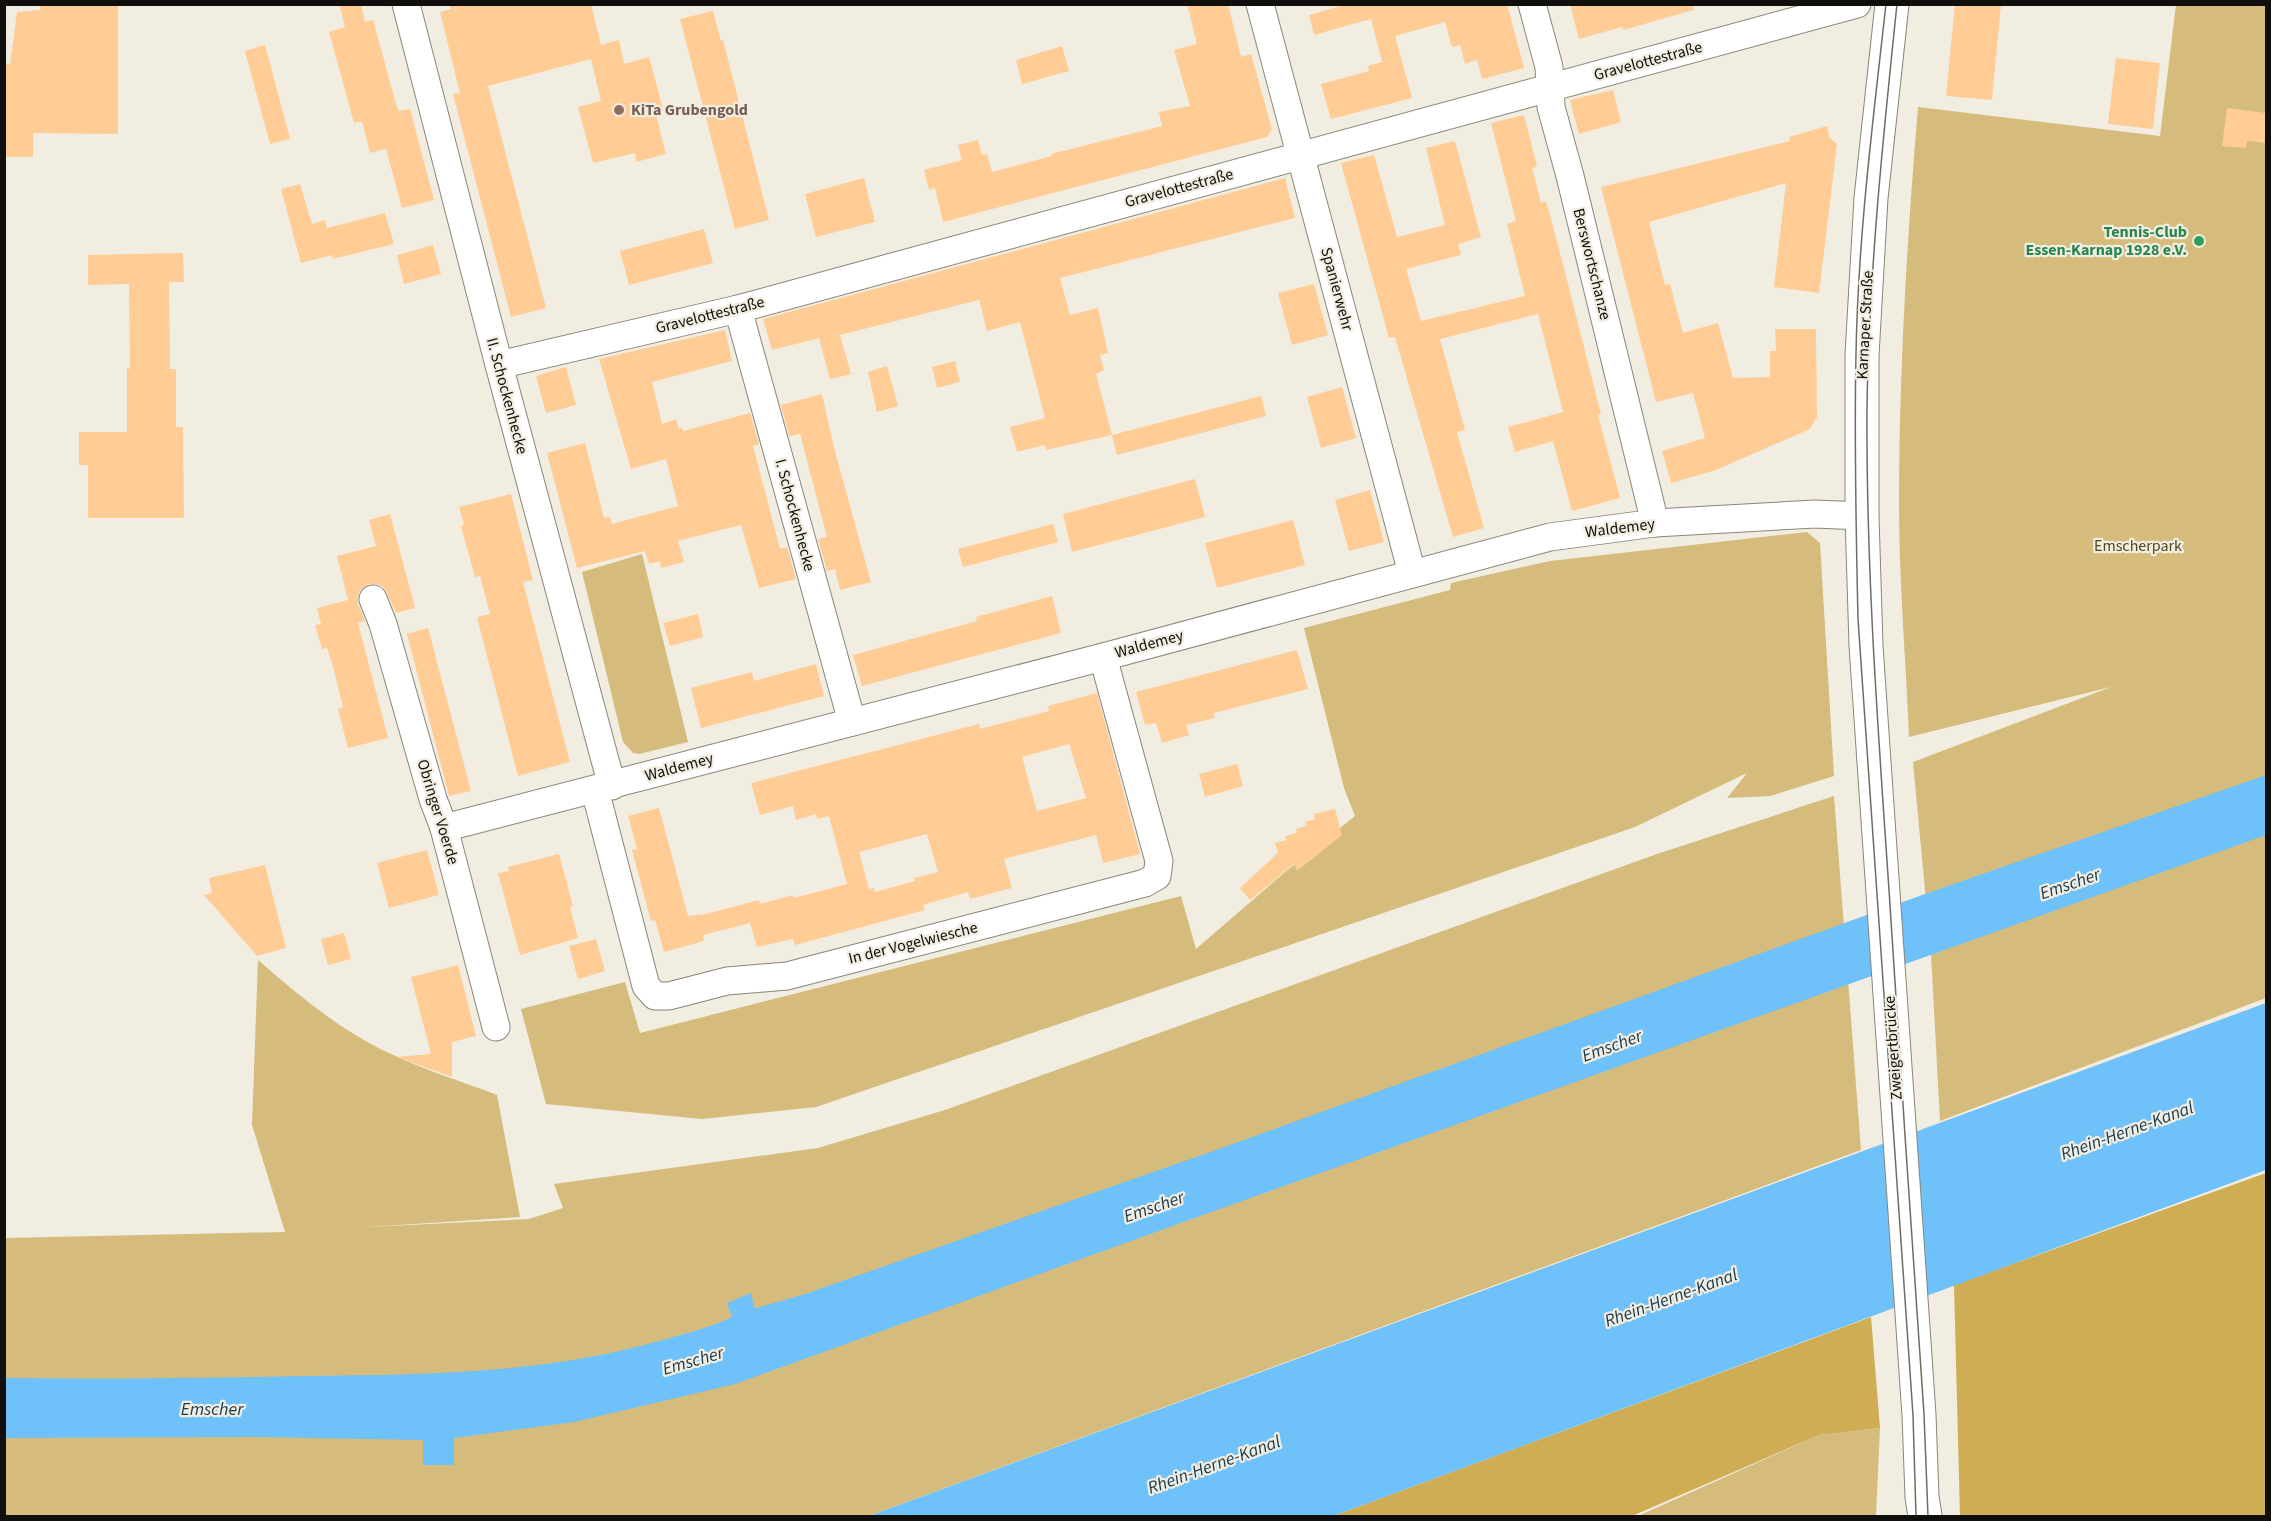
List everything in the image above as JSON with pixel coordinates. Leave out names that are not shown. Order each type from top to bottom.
[{"type":"main road","name":"Karnaper Straße","points":[[1866,646],[1862,516],[1862,355],[1871,198],[1892,4]]},
{"type":"main road","name":"Zweigertbrücke","points":[[1866,646],[1916,1370],[1922,1510]]},
{"type":"street","name":"II. Schockenhecke","points":[[406,4],[499,365],[603,788]]},
{"type":"street","name":"Spanierwehr","points":[[1260,4],[1412,573]]},
{"type":"street","name":"Berswortschanze","points":[[1532,4],[1549,67],[1551,107],[1655,523]]},
{"type":"street","name":"Gravelottestraße","points":[[499,365],[738,309],[1857,4]]},
{"type":"street","name":"I. Schockenhecke","points":[[738,309],[852,722]]},
{"type":"street","name":"Waldemey","points":[[444,828],[1103,657],[1550,537],[1655,523],[1815,514],[1862,516]]},
{"type":"street","name":"Obringer Voerde","points":[[373,599],[383,624],[433,799],[444,828],[496,1027]]},
{"type":"street","name":"In der Vogelwiesche","points":[[603,788],[646,986],[655,996],[669,996],[727,981],[787,976],[1145,883],[1157,876],[1159,861],[1103,657]]},
{"type":"green space","name":"Emscherpark","points":[[2176,5],[2266,5],[2266,998],[1940,1121],[1931,954],[1913,762],[2111,687],[1909,737],[1900,564],[1899,456],[1904,306],[1918,107],[2160,136]]},
{"type":"green space","points":[[1807,532],[1820,543],[1834,776],[1770,796],[1727,798],[1747,773],[1635,827],[816,1107],[702,1119],[546,1104],[521,1009],[625,982],[640,1033],[1181,896],[1196,949],[1284,873],[1355,816],[1344,788],[1304,628],[1450,590],[1451,583],[1550,561]]},
{"type":"green space","points":[[642,554],[688,742],[639,754],[633,753],[623,742],[582,572]]},
{"type":"green space","points":[[1834,796],[1861,1150],[869,1516],[5,1516],[4,1238],[285,1232],[252,1125],[258,960],[320,1011],[371,1044],[416,1065],[497,1095],[520,1217],[368,1227],[529,1219],[563,1208],[554,1184],[818,1148],[945,1110],[1657,854]]},
{"type":"green space","points":[[1880,1428],[1876,1516],[1638,1516],[1819,1435]]},
{"type":"shaded area","points":[[2266,1173],[2266,1516],[1960,1516],[1954,1285]]},
{"type":"shaded area","points":[[1871,1317],[1880,1428],[1819,1435],[1632,1516],[1333,1516]]},
{"type":"water","name":"Emscher","points":[[2266,775],[2266,835],[735,1384],[574,1422],[454,1438],[454,1465],[423,1465],[423,1440],[256,1437],[5,1438],[5,1378],[349,1376],[438,1373],[571,1360],[615,1352],[687,1333],[732,1317],[727,1303],[751,1293],[754,1307],[757,1308],[805,1294],[1216,1150],[1925,894]]},
{"type":"water","name":"Rhein-Herne-Kanal","points":[[2266,1003],[2266,1170],[1333,1516],[869,1516]]},
{"type":"building","points":[[40,4],[118,4],[118,134],[33,133],[33,157],[4,157],[4,64],[10,64],[17,12],[40,10]]},
{"type":"building","points":[[339,4],[361,4],[365,22],[373,20],[398,111],[410,109],[434,200],[402,208],[386,149],[370,153],[362,121],[354,123],[329,32],[345,27]]},
{"type":"building","points":[[449,4],[591,4],[601,45],[619,40],[624,64],[649,57],[663,109],[655,111],[666,154],[636,162],[635,153],[593,163],[578,107],[601,101],[591,59],[488,86],[546,308],[511,317],[453,94],[460,93],[440,12],[451,9]]},
{"type":"building","points":[[1187,4],[1228,4],[1241,57],[1251,54],[1272,129],[1267,137],[943,222],[935,188],[929,190],[924,170],[962,160],[958,145],[978,140],[982,155],[987,154],[992,172],[1052,156],[1051,154],[1162,126],[1159,112],[1190,106],[1174,50],[1197,44]]},
{"type":"building","points":[[1347,4],[1507,4],[1524,68],[1482,79],[1477,60],[1465,64],[1460,45],[1452,47],[1445,22],[1395,36],[1412,98],[1331,119],[1321,84],[1369,71],[1368,66],[1382,62],[1371,19],[1314,35],[1309,15]]},
{"type":"building","points":[[1570,4],[1693,4],[1694,10],[1623,30],[1622,27],[1579,39]]},
{"type":"building","points":[[1955,4],[2001,4],[1992,100],[1946,96]]},
{"type":"building","points":[[713,11],[721,41],[723,40],[769,220],[735,229],[680,19]]},
{"type":"building","points":[[265,45],[290,139],[270,144],[245,51]]},
{"type":"building","points":[[1062,46],[1069,71],[1022,84],[1016,60]]},
{"type":"building","points":[[2116,58],[2160,63],[2153,129],[2108,124]]},
{"type":"building","points":[[1613,90],[1621,122],[1579,134],[1570,100]]},
{"type":"building","points":[[2227,108],[2266,113],[2266,143],[2247,141],[2246,148],[2222,146]]},
{"type":"building","points":[[1524,115],[1537,166],[1532,168],[1541,203],[1546,201],[1558,245],[1620,498],[1572,511],[1553,441],[1515,452],[1508,427],[1563,412],[1538,314],[1440,339],[1465,430],[1457,432],[1484,528],[1453,537],[1395,337],[1389,338],[1341,163],[1374,155],[1397,237],[1445,225],[1426,148],[1455,141],[1481,237],[1458,244],[1461,255],[1406,269],[1421,321],[1525,296],[1507,224],[1516,221],[1491,123]]},
{"type":"building","points":[[1827,126],[1830,138],[1837,144],[1819,293],[1774,287],[1786,183],[1649,222],[1665,285],[1670,284],[1683,333],[1718,323],[1733,378],[1770,377],[1770,351],[1776,351],[1775,329],[1816,329],[1817,417],[1810,429],[1716,470],[1671,483],[1662,451],[1705,438],[1693,393],[1656,402],[1601,187],[1790,141],[1789,137]]},
{"type":"building","points":[[864,178],[875,222],[816,237],[805,194]]},
{"type":"building","points":[[1285,178],[1295,218],[1060,278],[1070,315],[1098,308],[1108,353],[1100,355],[1104,370],[1096,374],[1112,435],[1046,450],[1045,445],[1017,452],[1010,427],[1045,418],[1020,322],[987,331],[979,300],[840,335],[851,374],[830,379],[819,338],[772,350],[763,319]]},
{"type":"building","points":[[300,184],[312,224],[325,220],[327,228],[385,213],[394,244],[333,259],[332,255],[301,263],[281,189]]},
{"type":"building","points":[[704,229],[713,263],[629,285],[620,251]]},
{"type":"building","points":[[433,245],[441,274],[404,284],[397,255]]},
{"type":"building","points":[[183,253],[184,282],[169,282],[170,369],[176,369],[176,427],[183,427],[184,518],[88,518],[88,465],[79,465],[79,432],[127,432],[127,368],[130,369],[129,284],[88,285],[88,255]]},
{"type":"building","points":[[1314,284],[1328,335],[1292,345],[1278,293]]},
{"type":"building","points":[[725,330],[732,361],[652,382],[662,424],[676,419],[679,429],[682,427],[683,431],[750,413],[759,444],[753,446],[780,549],[787,547],[796,579],[759,588],[741,525],[678,541],[684,562],[661,568],[660,561],[649,564],[645,551],[577,568],[547,453],[585,443],[604,518],[610,517],[612,524],[678,506],[666,459],[631,469],[599,359]]},
{"type":"building","points":[[955,361],[960,382],[937,388],[932,367]]},
{"type":"building","points":[[887,366],[898,406],[877,412],[868,372]]},
{"type":"building","points":[[566,367],[576,405],[546,413],[536,376]]},
{"type":"building","points":[[1342,387],[1356,438],[1321,448],[1307,397]]},
{"type":"building","points":[[822,394],[834,448],[871,582],[840,590],[835,569],[827,571],[818,539],[827,537],[800,434],[789,436],[781,405]]},
{"type":"building","points":[[1261,396],[1266,416],[1117,455],[1112,435]]},
{"type":"building","points":[[1195,479],[1205,517],[1072,552],[1063,514]]},
{"type":"building","points":[[1370,490],[1384,542],[1349,551],[1335,500]]},
{"type":"building","points":[[511,494],[533,580],[523,582],[570,762],[518,776],[477,617],[490,614],[480,576],[475,577],[461,526],[464,524],[459,507]]},
{"type":"building","points":[[390,514],[415,608],[396,613],[387,593],[382,586],[376,584],[368,584],[360,590],[358,604],[365,621],[358,623],[388,738],[348,748],[338,709],[343,707],[332,663],[327,648],[322,649],[315,625],[321,624],[317,608],[348,600],[337,556],[376,546],[369,520]]},
{"type":"building","points":[[1293,520],[1305,565],[1217,588],[1205,543]]},
{"type":"building","points":[[1053,524],[1058,542],[963,567],[958,549]]},
{"type":"building","points":[[1052,596],[1061,633],[862,686],[853,655],[977,621],[976,617]]},
{"type":"building","points":[[698,614],[703,637],[670,646],[663,623]]},
{"type":"building","points":[[428,628],[471,791],[449,796],[407,634]]},
{"type":"building","points":[[1297,650],[1308,689],[1214,713],[1215,718],[1186,725],[1189,735],[1162,743],[1156,723],[1145,725],[1136,692]]},
{"type":"building","points":[[816,664],[824,696],[701,728],[691,688],[752,672],[754,681]]},
{"type":"building","points":[[1097,693],[1140,854],[1103,863],[1096,835],[1004,859],[1012,888],[970,899],[968,892],[923,905],[925,910],[795,945],[793,939],[757,947],[750,923],[703,935],[704,941],[664,952],[655,920],[651,921],[632,850],[637,849],[628,816],[659,808],[688,916],[706,914],[759,900],[760,904],[793,895],[794,898],[847,884],[829,816],[817,819],[816,814],[796,820],[793,806],[760,815],[751,783],[979,724],[980,729],[1049,711],[1048,706]],"holes":[[[1069,744],[1086,798],[1037,811],[1022,757]],[[927,834],[938,872],[875,892],[874,888],[869,889],[859,852]]]},
{"type":"building","points":[[1237,764],[1243,786],[1205,797],[1199,774]]},
{"type":"building","points":[[1335,809],[1342,835],[1297,871],[1294,864],[1250,900],[1240,888],[1278,853],[1275,843],[1286,840],[1285,836],[1297,833],[1296,829],[1306,826],[1305,822],[1315,819],[1314,814]]},
{"type":"building","points":[[427,850],[439,895],[389,908],[377,863]]},
{"type":"building","points":[[559,854],[573,906],[570,907],[578,938],[520,955],[498,873],[509,871],[508,867]]},
{"type":"building","points":[[265,865],[286,948],[257,956],[204,895],[212,893],[209,878]]},
{"type":"building","points":[[344,933],[351,959],[328,965],[321,939]]},
{"type":"building","points":[[596,939],[605,971],[578,979],[569,946]]},
{"type":"building","points":[[458,965],[476,1036],[452,1042],[452,1077],[397,1057],[431,1054],[411,977]]},
{"type":"tram line","points":[[1886,4],[1867,179],[1857,310],[1855,421],[1858,619],[1913,1415],[1916,1516]]},
{"type":"tram line","points":[[1897,4],[1874,256],[1868,357],[1867,468],[1877,710],[1924,1414],[1928,1516]]},
{"type":"place","name":"KiTa Grubengold","points":[[619,110]]},
{"type":"place","name":"Tennis-Club Essen-Karnap 1928 e.V.","points":[[2199,241]]}]
